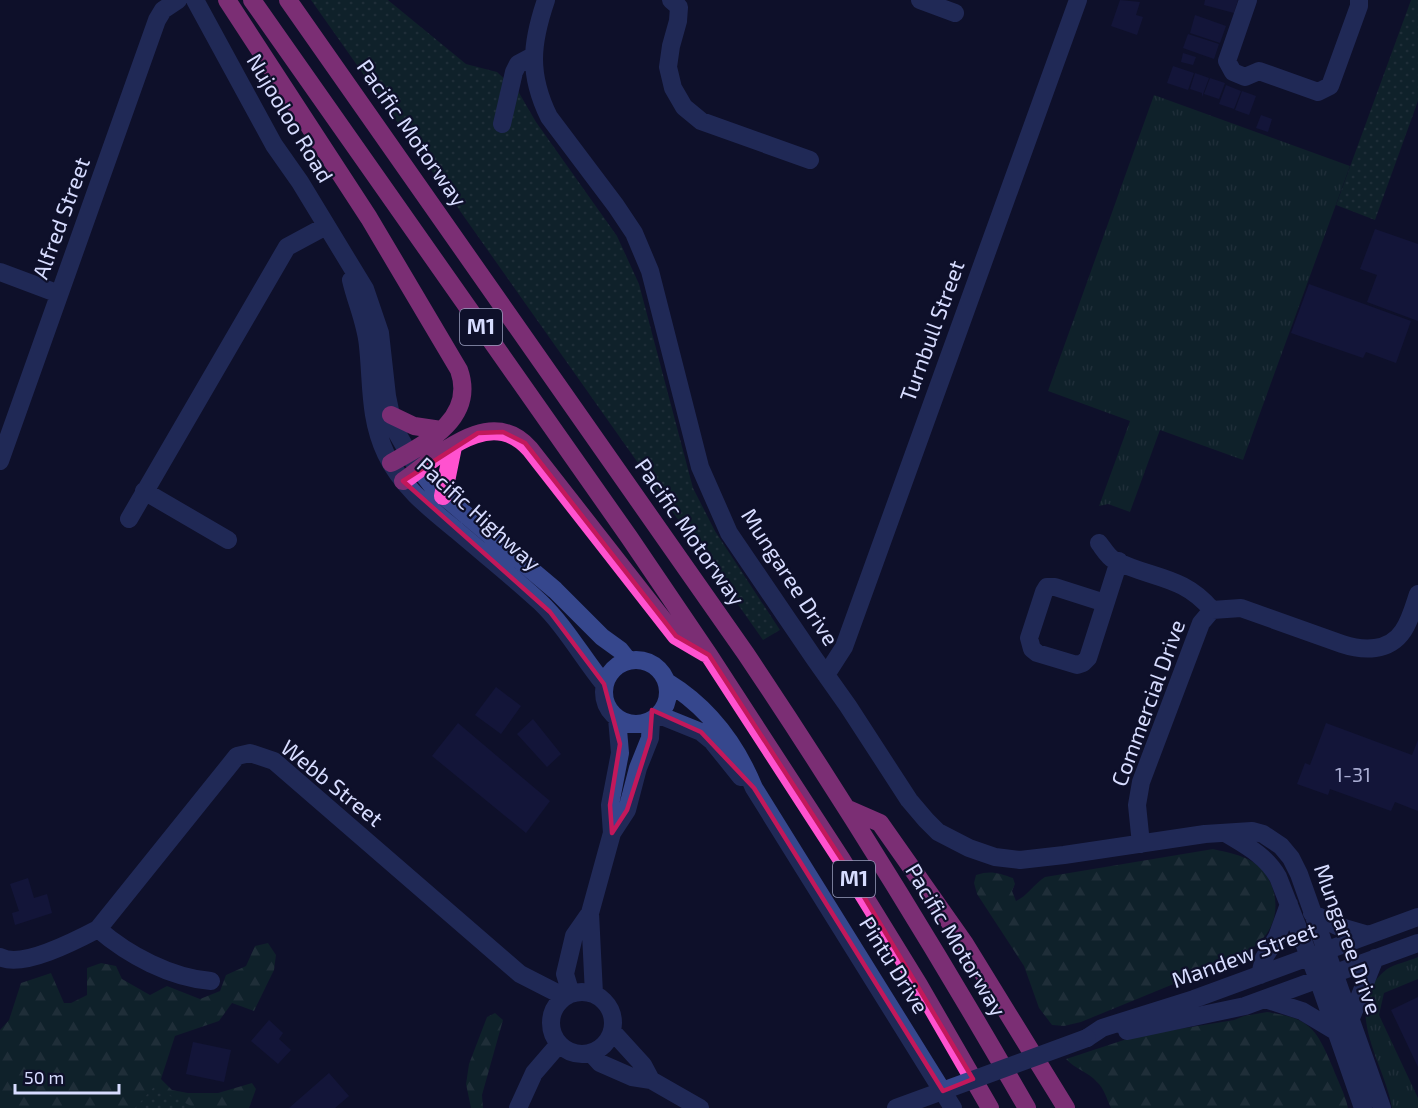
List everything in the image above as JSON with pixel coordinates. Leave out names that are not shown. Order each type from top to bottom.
[{"type":"highway","points":[[227,0],[369,218],[459,370],[464,387],[462,400],[453,419],[408,454],[391,463]]},
{"type":"highway","name":"M1","points":[[252,0],[629,537],[709,655],[848,869],[990,1108]]},
{"type":"highway","name":"Pacific Motorway","points":[[288,0],[746,654],[906,902],[1027,1108]]},
{"type":"highway","points":[[391,415],[414,426],[441,430]]},
{"type":"highway","points":[[403,481],[472,435],[484,431],[503,432],[520,439],[676,636],[709,655]]},
{"type":"highway","points":[[443,496],[453,447]]},
{"type":"highway","points":[[848,809],[880,823],[965,944],[1066,1108]]},
{"type":"street","name":"Alfred Street","points":[[0,461],[157,20],[163,10],[178,0]]},
{"type":"street","name":"Nujooloo Road","points":[[195,0],[274,145],[346,259]]},
{"type":"street","name":"Mungaree Drive","points":[[546,0],[536,29],[533,56],[541,100],[549,117],[634,233],[650,271],[700,467],[729,533],[915,807],[939,832],[961,845],[995,857],[1020,860],[1205,834],[1257,832],[1281,846],[1291,858],[1299,874],[1312,913],[1317,954]]},
{"type":"street","points":[[671,0],[679,7],[668,67],[673,88],[684,108],[701,121],[810,160]]},
{"type":"street","points":[[920,0],[955,13]]},
{"type":"street","name":"Turnbull Street","points":[[826,675],[844,646],[1078,0]]},
{"type":"street","points":[[1248,0],[1227,61],[1233,72],[1245,77],[1259,71],[1318,92],[1330,86],[1359,6],[1359,0]]},
{"type":"street","points":[[502,124],[514,72],[518,64],[533,56]]},
{"type":"street","points":[[129,519],[286,247],[326,226]]},
{"type":"street","name":"Pacific Highway","points":[[346,259],[365,289],[376,318],[383,349],[391,415],[397,433],[419,470],[443,496],[555,590],[602,638],[620,650],[628,660]]},
{"type":"street","name":"Pacific Highway","points":[[346,259],[366,332],[374,420],[391,463],[418,498],[550,612],[577,645],[591,669],[604,684]]},
{"type":"street","points":[[0,272],[59,294]]},
{"type":"street","points":[[144,491],[228,540]]},
{"type":"street","points":[[1099,543],[1112,559],[1185,586],[1202,598],[1212,610]]},
{"type":"street","points":[[1106,603],[1047,586],[1029,638],[1032,649],[1037,653],[1077,665],[1088,658],[1106,603],[1119,561]]},
{"type":"street","name":"Commercial Drive","points":[[1141,844],[1137,805],[1141,782],[1201,623],[1212,610],[1241,608],[1349,646],[1371,650],[1388,644],[1403,631],[1418,594]]},
{"type":"street","points":[[594,994],[590,913],[612,833],[627,810],[655,718],[668,699],[667,682],[656,666],[647,661],[628,660],[613,669],[604,684],[605,703],[617,718],[633,724],[655,718]]},
{"type":"street","name":"Pintu Drive","points":[[667,682],[687,694],[721,729],[746,768],[754,788],[953,1108]]},
{"type":"street","points":[[612,833],[610,805],[620,753],[617,718]]},
{"type":"street","name":"Pintu Drive","points":[[655,718],[701,732],[712,741],[737,774],[754,788]]},
{"type":"street","name":"Webb Street","points":[[0,957],[6,961],[22,960],[98,929],[237,756],[250,753],[274,761],[520,974],[533,982],[568,996]]},
{"type":"street","name":"Mungaree Drive","points":[[1227,834],[1259,854],[1269,863],[1278,877],[1288,904],[1351,1018],[1382,1108]]},
{"type":"street","points":[[1260,975],[1264,958],[1277,937],[1288,904]]},
{"type":"street","points":[[568,996],[565,974],[568,957],[574,936],[590,913]]},
{"type":"street","points":[[1312,913],[1337,926],[1368,936]]},
{"type":"street","name":"Mandew Street","points":[[896,1108],[1086,1038],[1102,1028],[1194,999],[1418,917]]},
{"type":"street","points":[[98,929],[116,945],[180,977],[211,981]]},
{"type":"street","name":"Mandew Street","points":[[1086,1038],[1215,1014],[1265,999],[1418,943]]},
{"type":"street","points":[[1351,1018],[1375,958]]},
{"type":"street","name":"Mungaree Drive","points":[[1326,976],[1337,1032],[1364,1108]]},
{"type":"street","points":[[579,992],[594,994],[602,999],[612,1014],[612,1032],[608,1041],[601,1048],[591,1053],[574,1053],[559,1044],[553,1035],[552,1014],[557,1005],[568,996],[579,992]]},
{"type":"street","points":[[1265,999],[1302,1011],[1337,1032]]},
{"type":"street","points":[[612,1032],[643,1065],[651,1080]]},
{"type":"street","points":[[518,1108],[534,1073],[559,1044]]},
{"type":"street","points":[[591,1053],[600,1063],[632,1077],[651,1080],[700,1108]]},
{"type":"highlighted area","points":[[503,432],[525,443],[676,636],[709,655],[842,860],[973,1079],[943,1091],[754,788],[701,732],[652,710],[650,738],[627,810],[612,833],[610,805],[620,744],[604,684],[550,612],[403,481],[478,433]]},
{"type":"green space","points":[[311,0],[388,0],[466,64],[497,72],[518,91],[536,122],[617,236],[639,284],[693,488],[715,531],[780,630],[763,640]]},
{"type":"green space","points":[[1411,0],[1418,0],[1418,101],[1375,220],[1336,205]]},
{"type":"green space","points":[[1154,95],[1350,166],[1243,460],[1160,430],[1130,512],[1108,504],[1099,506],[1130,421],[1048,391]]},
{"type":"green space","points":[[1213,849],[1253,862],[1267,876],[1274,893],[1275,912],[1264,938],[1242,956],[1081,1022],[1064,1026],[1052,1025],[1039,1008],[1024,966],[977,894],[974,883],[976,875],[990,872],[1013,878],[1015,884],[1012,891],[1016,901],[1045,877]]},
{"type":"green space","points":[[268,943],[276,955],[274,970],[254,1011],[232,1003],[219,1021],[175,1036],[161,1079],[172,1090],[188,1093],[218,1093],[252,1083],[256,1089],[249,1108],[0,1108],[0,1030],[9,1020],[21,983],[51,973],[64,1003],[71,1003],[87,995],[87,968],[101,963],[116,966],[122,979],[150,995],[167,986],[200,999],[220,991],[226,975],[246,966],[255,946]]},
{"type":"green space","points":[[1418,957],[1418,979],[1384,993],[1379,1015],[1418,1098],[1418,1108],[1392,1108],[1369,1036],[1366,1017],[1367,1000],[1373,984],[1387,969]]},
{"type":"green space","points":[[1267,1012],[1303,1022],[1317,1035],[1333,1068],[1348,1108],[1111,1108],[1099,1085],[1066,1059],[1136,1036],[1234,1020]]},
{"type":"green space","points":[[495,1013],[503,1020],[482,1095],[483,1108],[471,1108],[466,1084],[469,1064],[487,1017]]},
{"type":"green space","points":[[154,1087],[195,1108],[135,1108]]},
{"type":"building","points":[[1120,0],[1140,2],[1136,15],[1143,17],[1137,35],[1111,26]]},
{"type":"building","points":[[1205,0],[1238,0],[1234,13],[1204,5]]},
{"type":"building","points":[[1195,15],[1226,26],[1220,43],[1190,33]]},
{"type":"building","points":[[1188,34],[1219,44],[1214,59],[1183,48]]},
{"type":"building","points":[[1183,53],[1196,57],[1193,65],[1181,62]]},
{"type":"building","points":[[1173,66],[1194,73],[1188,90],[1167,83]]},
{"type":"building","points":[[1195,73],[1209,78],[1202,97],[1202,93],[1190,89]]},
{"type":"building","points":[[1210,78],[1225,83],[1219,99],[1204,94]]},
{"type":"building","points":[[1226,85],[1241,91],[1234,109],[1219,104]]},
{"type":"building","points":[[1242,91],[1256,96],[1249,115],[1235,110]]},
{"type":"building","points":[[1261,115],[1272,119],[1268,132],[1256,128]]},
{"type":"building","points":[[1375,229],[1418,244],[1418,321],[1367,302],[1377,275],[1360,269]]},
{"type":"building","points":[[1309,284],[1411,321],[1396,363],[1366,352],[1363,358],[1291,333]]},
{"type":"building","points":[[496,687],[521,706],[501,734],[475,715]]},
{"type":"building","points":[[533,719],[561,754],[547,767],[517,734]]},
{"type":"building","points":[[458,723],[550,801],[526,833],[432,756]]},
{"type":"building","points":[[1326,723],[1412,755],[1418,740],[1418,811],[1395,802],[1391,811],[1330,789],[1328,795],[1297,784],[1305,763],[1310,765]]},
{"type":"building","points":[[28,878],[34,898],[47,894],[52,913],[15,925],[12,913],[19,911],[10,884]]},
{"type":"building","points":[[1418,997],[1418,1067],[1391,1010]]},
{"type":"building","points":[[269,1020],[283,1033],[279,1039],[291,1050],[278,1064],[251,1041]]},
{"type":"building","points":[[193,1042],[231,1050],[224,1082],[186,1074]]},
{"type":"building","points":[[329,1073],[349,1096],[335,1108],[289,1108]]}]
